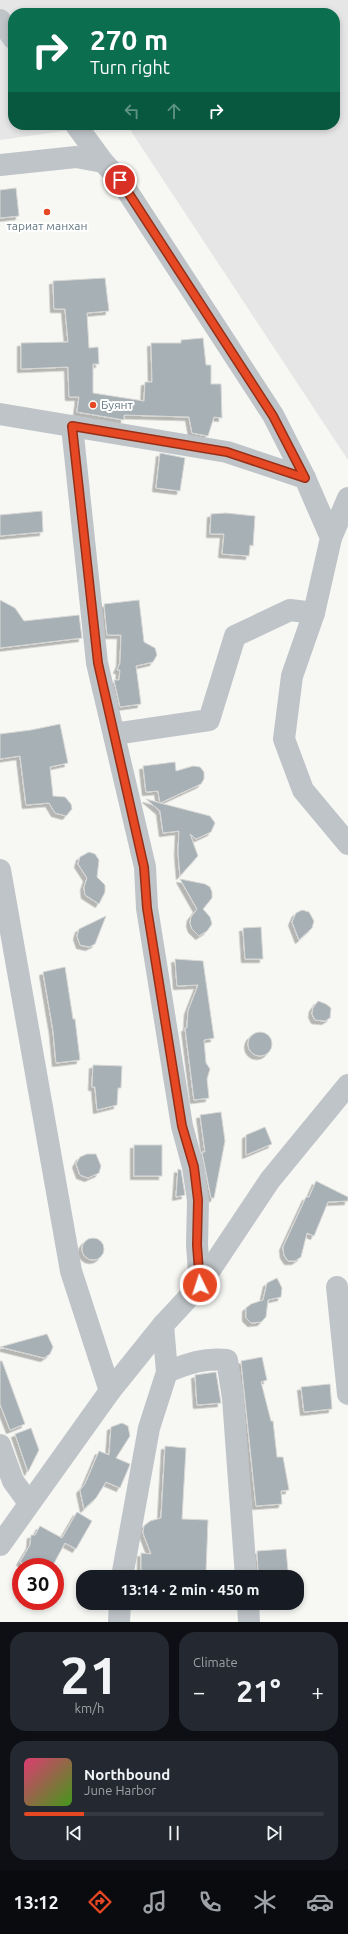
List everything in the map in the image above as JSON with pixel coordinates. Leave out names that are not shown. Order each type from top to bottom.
[{"type":"street","points":[[0,20],[8,31]]},
{"type":"street","points":[[80,130],[103,162],[120,180],[269,409],[305,478],[332,538]]},
{"type":"street","points":[[0,165],[76,157],[103,162]]},
{"type":"street","points":[[0,414],[227,452],[305,478]]},
{"type":"street","points":[[72,426],[98,663],[144,867],[147,908],[182,1126],[194,1167],[198,1200],[197,1245],[200,1285]]},
{"type":"street","points":[[348,498],[332,538],[314,613],[292,676],[284,739],[303,790],[348,844]]},
{"type":"street","points":[[114,734],[209,720],[235,636],[290,610],[314,613]]},
{"type":"street","points":[[0,870],[70,1271],[110,1391]]},
{"type":"street","points":[[0,1545],[110,1391],[163,1325],[200,1285],[270,1180],[348,1085]]},
{"type":"street","points":[[337,1288],[348,1394]]},
{"type":"street","points":[[123,1570],[149,1428],[167,1372],[163,1325]]},
{"type":"street","points":[[167,1372],[195,1361],[213,1359],[227,1360],[233,1398],[245,1570]]},
{"type":"street","points":[[0,1445],[13,1481],[29,1503]]},
{"type":"street","points":[[118,1622],[119,1610]]},
{"type":"street","points":[[248,1610],[249,1622]]},
{"type":"shaded area","points":[[0,0],[348,0],[348,460],[130,130],[340,130],[340,8],[8,8],[8,130],[71,130],[0,140]]},
{"type":"building","points":[[16,188],[19,216],[0,218],[0,190]]},
{"type":"building","points":[[105,278],[109,311],[87,313],[89,348],[98,347],[99,364],[93,364],[93,393],[144,401],[145,382],[152,382],[151,343],[181,343],[181,340],[203,338],[206,365],[211,365],[211,384],[221,384],[222,418],[214,417],[208,436],[192,433],[189,417],[124,415],[124,420],[77,412],[79,397],[69,397],[68,367],[21,369],[21,343],[68,342],[65,309],[54,309],[53,281]]},
{"type":"building","points":[[160,453],[185,458],[180,491],[156,488]]},
{"type":"building","points":[[42,511],[43,532],[0,536],[0,515]]},
{"type":"building","points":[[226,513],[255,516],[253,546],[250,545],[249,556],[222,554],[224,534],[210,534],[211,514]]},
{"type":"building","points":[[0,600],[15,608],[24,621],[79,615],[82,638],[0,648]]},
{"type":"building","points":[[139,600],[144,642],[155,648],[157,655],[153,662],[136,666],[141,704],[120,707],[114,680],[119,680],[120,670],[117,670],[120,663],[121,635],[107,635],[104,604]]},
{"type":"building","points":[[60,724],[68,763],[50,767],[53,796],[65,797],[71,804],[72,809],[66,816],[55,813],[49,803],[26,805],[20,756],[0,759],[0,734]]},
{"type":"building","points":[[175,762],[176,771],[193,766],[200,767],[204,772],[204,779],[201,784],[160,803],[158,791],[146,792],[143,766]]},
{"type":"building","points":[[146,799],[210,816],[215,823],[211,832],[196,839],[190,834],[198,856],[180,876],[178,852],[179,831],[163,833],[160,811]]},
{"type":"building","points":[[89,852],[95,854],[99,860],[97,877],[105,885],[105,892],[99,904],[85,895],[84,887],[87,878],[78,864],[80,857]]},
{"type":"building","points":[[180,879],[205,884],[210,887],[212,892],[212,898],[203,909],[210,917],[212,924],[207,931],[199,936],[192,929],[190,923],[191,917],[197,909]]},
{"type":"building","points":[[302,910],[309,912],[314,921],[312,928],[299,940],[292,922],[296,913]]},
{"type":"building","points":[[106,916],[95,944],[89,947],[80,945],[77,936],[79,929]]},
{"type":"building","points":[[261,927],[263,959],[245,959],[243,928]]},
{"type":"building","points":[[175,959],[203,961],[214,1038],[204,1040],[206,1063],[210,1069],[207,1079],[209,1098],[194,1100],[185,1028],[187,1028],[188,1011],[198,985],[177,986]]},
{"type":"building","points":[[65,967],[73,1019],[75,1019],[80,1060],[56,1063],[53,1031],[43,972]]},
{"type":"building","points":[[318,1001],[331,1008],[330,1018],[325,1021],[315,1020],[312,1014],[313,1008]]},
{"type":"building","points":[[260,1032],[268,1036],[272,1044],[268,1052],[260,1056],[252,1052],[248,1044],[252,1036]]},
{"type":"building","points":[[93,1065],[122,1066],[121,1088],[118,1088],[117,1105],[97,1110],[95,1087],[92,1087]]},
{"type":"building","points":[[221,1112],[225,1141],[214,1198],[211,1198],[202,1152],[205,1152],[200,1115]]},
{"type":"building","points":[[265,1127],[272,1144],[246,1155],[246,1135]]},
{"type":"building","points":[[134,1145],[162,1145],[162,1176],[134,1176]]},
{"type":"building","points":[[87,1154],[96,1154],[101,1166],[99,1173],[88,1178],[80,1175],[76,1164],[80,1157]]},
{"type":"building","points":[[178,1169],[181,1170],[185,1195],[176,1197]]},
{"type":"building","points":[[316,1181],[348,1197],[348,1201],[328,1202],[314,1236],[307,1233],[301,1257],[295,1261],[288,1261],[284,1255],[283,1247],[306,1197],[309,1197]]},
{"type":"building","points":[[93,1238],[101,1241],[104,1249],[101,1257],[93,1260],[85,1257],[82,1249],[85,1241]]},
{"type":"building","points":[[277,1278],[282,1288],[281,1297],[268,1300],[266,1317],[261,1322],[251,1323],[246,1318],[246,1308],[251,1304],[263,1300],[267,1283]]},
{"type":"building","points":[[47,1334],[53,1347],[50,1354],[44,1358],[0,1347]]},
{"type":"building","points":[[262,1357],[267,1380],[261,1382],[271,1421],[273,1421],[277,1457],[283,1457],[289,1490],[281,1491],[282,1504],[256,1506],[241,1361]]},
{"type":"building","points":[[0,1361],[2,1361],[25,1424],[10,1430],[0,1404]]},
{"type":"building","points":[[216,1372],[221,1403],[197,1405],[195,1375]]},
{"type":"building","points":[[330,1384],[332,1409],[304,1412],[301,1387]]},
{"type":"building","points":[[122,1423],[128,1426],[130,1436],[116,1458],[130,1464],[120,1488],[106,1482],[96,1498],[84,1509],[80,1490],[85,1484],[99,1451],[109,1455],[111,1427]]},
{"type":"building","points":[[31,1428],[39,1450],[28,1472],[15,1434]]},
{"type":"building","points":[[165,1446],[186,1448],[182,1519],[208,1520],[206,1570],[141,1570],[141,1553],[151,1554],[143,1533],[144,1526],[150,1521],[161,1518]]},
{"type":"building","points":[[77,1512],[92,1521],[76,1549],[65,1543],[57,1558],[22,1558],[30,1545],[31,1535],[35,1535],[40,1526],[62,1538]]},
{"type":"building","points":[[286,1549],[288,1570],[258,1570],[257,1551]]},
{"type":"place","name":"тариат манхан","points":[[47,212]]},
{"type":"place","name":"Буянт","points":[[93,405]]},
{"type":"route","points":[[120,180],[273,416],[305,478],[227,452],[72,426],[98,663],[144,867],[147,908],[182,1126],[194,1167],[198,1200],[197,1245],[200,1285]]}]
